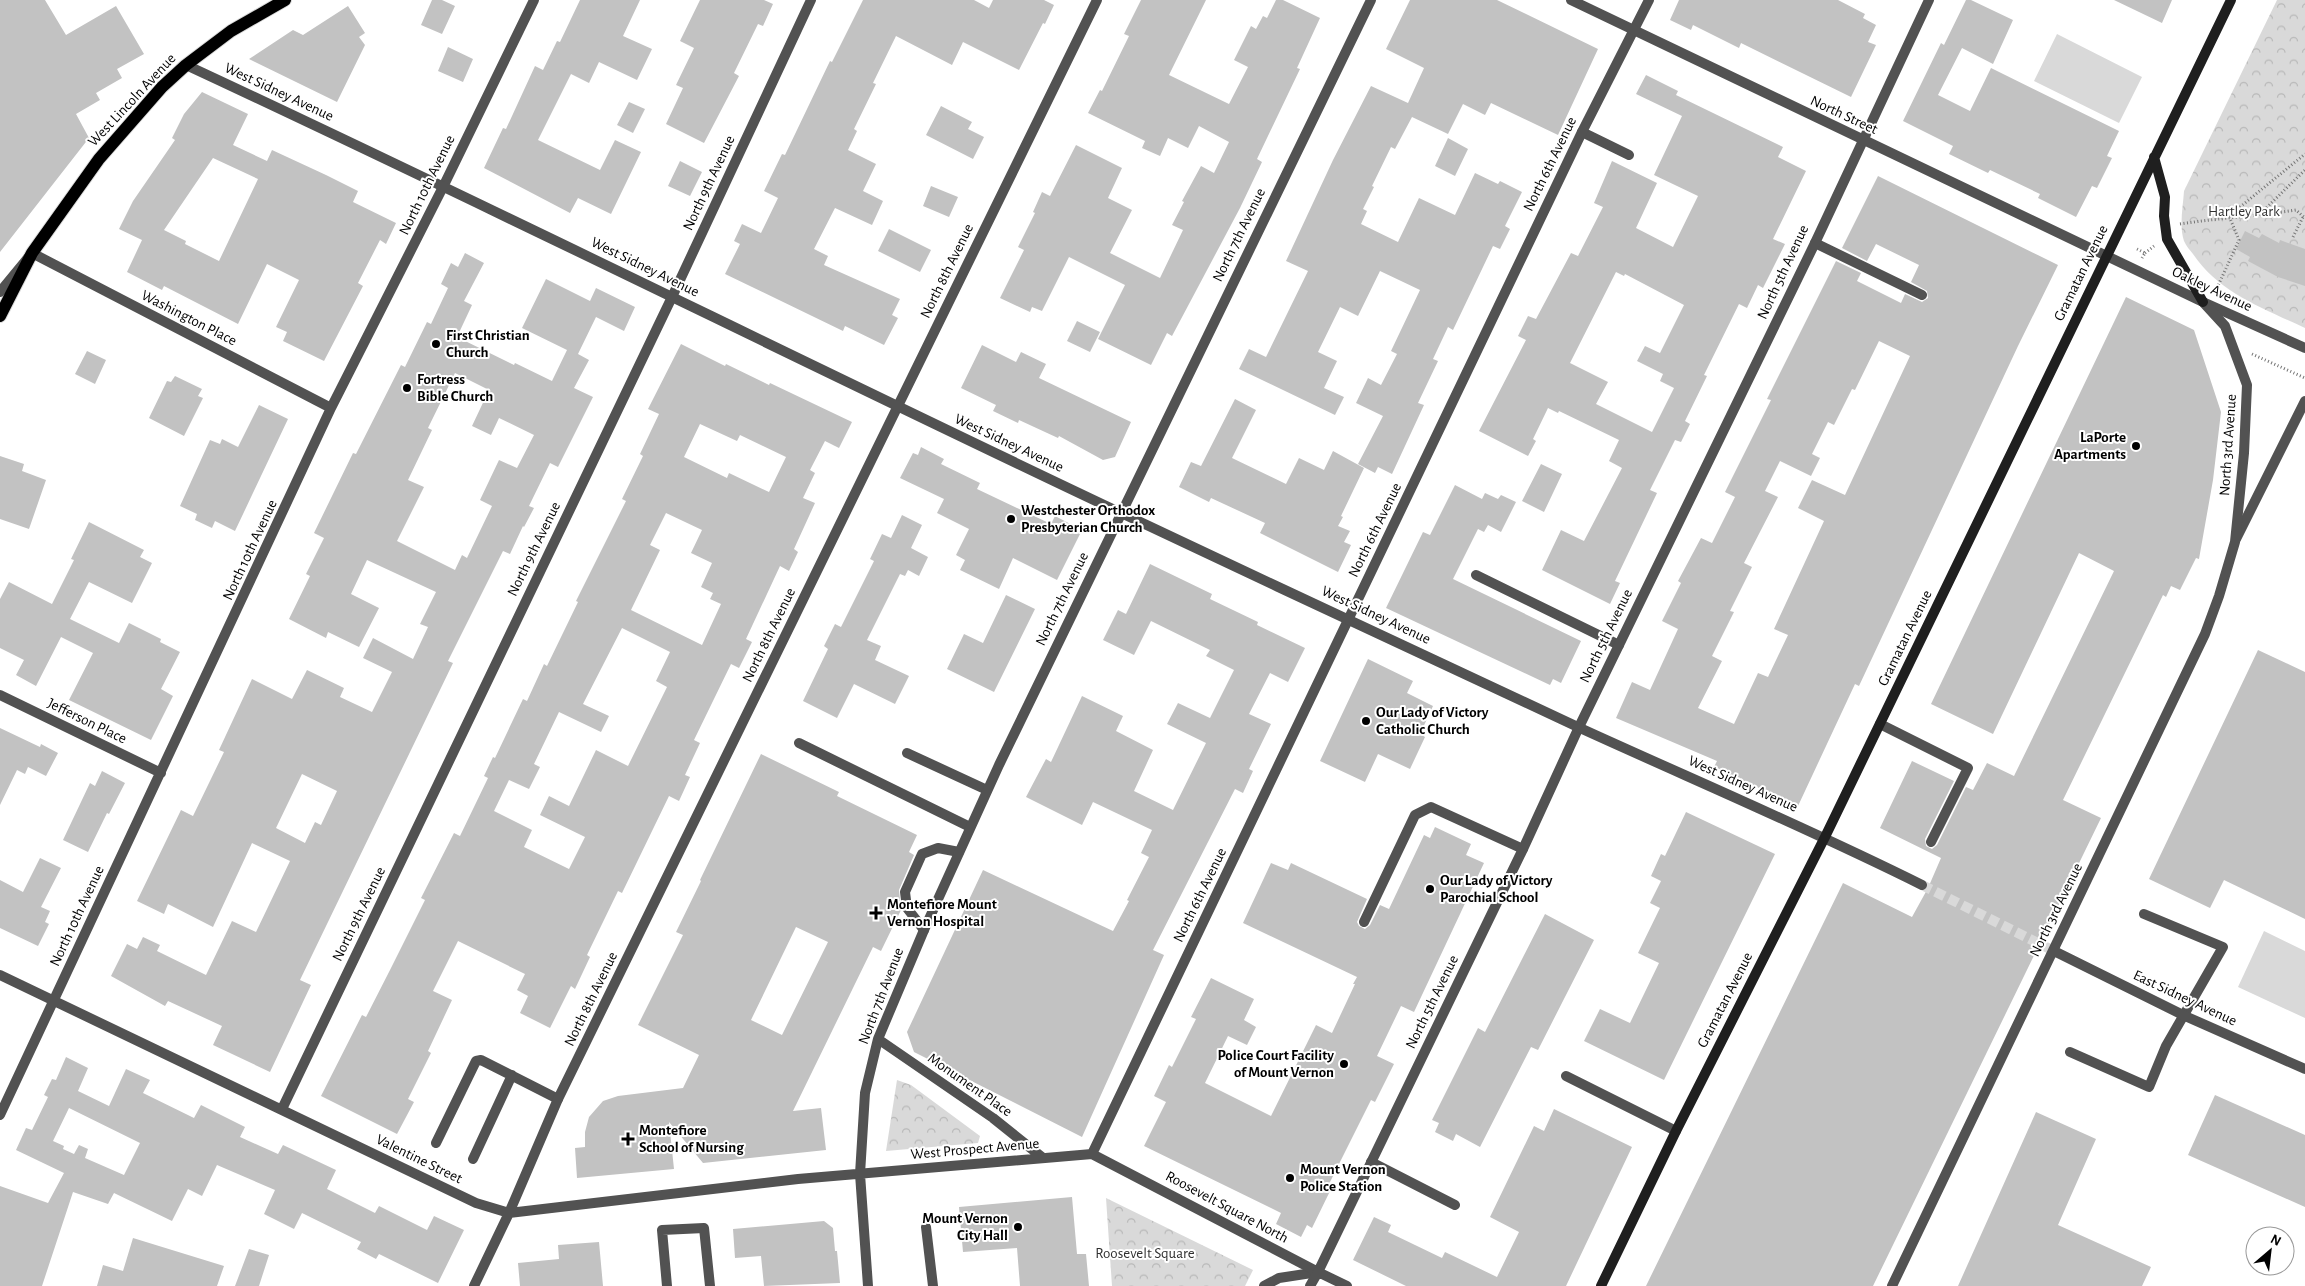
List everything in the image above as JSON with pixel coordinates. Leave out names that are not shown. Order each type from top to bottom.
[{"type":"main road","name":"West Lincoln Avenue","points":[[0,316],[32,253],[99,159],[162,87],[186,65],[231,31],[285,0]]},
{"type":"main road","name":"Gramatan Avenue","points":[[1601,1286],[1676,1131],[1825,837],[2231,0]]},
{"type":"main road","points":[[2154,157],[2165,198],[2164,216],[2167,238],[2203,302]]},
{"type":"street","name":"North 10th Avenue","points":[[0,1115],[331,408],[444,185],[534,0]]},
{"type":"street","name":"North 9th Avenue","points":[[282,1109],[672,298],[811,0]]},
{"type":"street","name":"North 8th Avenue","points":[[474,1286],[509,1213],[558,1099],[1097,0]]},
{"type":"street","name":"North 7th Avenue","points":[[868,1286],[860,1174],[865,1093],[878,1039],[924,930],[987,790],[1120,512],[1371,0]]},
{"type":"street","name":"North Street","points":[[1571,0],[2105,257]]},
{"type":"street","name":"North 6th Avenue","points":[[1092,1154],[1582,132],[1649,0]]},
{"type":"street","name":"North 5th Avenue","points":[[1310,1286],[1523,849],[1579,727],[1814,244],[1929,0]]},
{"type":"street","name":"West Sidney Avenue","points":[[186,65],[444,185],[672,298],[1120,512],[1579,727],[1825,837]]},
{"type":"street","points":[[1582,132],[1629,155]]},
{"type":"street","points":[[1814,244],[1922,295]]},
{"type":"street","name":"West Lincoln Avenue","points":[[0,292],[32,253]]},
{"type":"street","name":"Washington Place","points":[[32,253],[331,408]]},
{"type":"street","name":"Oakley Avenue","points":[[2105,257],[2305,348]]},
{"type":"street","name":"North 3rd Avenue","points":[[2203,302],[2225,326],[2247,385],[2244,453],[2235,542]]},
{"type":"street","name":"North 3rd Avenue","points":[[1892,1286],[2205,634],[2219,596],[2235,542],[2305,402]]},
{"type":"street","points":[[1476,575],[1619,645]]},
{"type":"street","name":"Jefferson Place","points":[[0,695],[161,773]]},
{"type":"street","points":[[1880,724],[1968,768],[1931,842]]},
{"type":"street","points":[[799,743],[970,827]]},
{"type":"street","points":[[907,753],[987,790]]},
{"type":"street","points":[[1364,922],[1415,816],[1431,807],[1523,849]]},
{"type":"street","points":[[1825,837],[1922,885]]},
{"type":"street","points":[[924,930],[907,908],[905,892],[922,854],[938,848],[959,852]]},
{"type":"street","points":[[2070,1052],[2149,1087],[2166,1046],[2223,947],[2144,914]]},
{"type":"street","name":"East Sidney Avenue","points":[[2054,951],[2185,1016],[2305,1069]]},
{"type":"street","name":"Valentine Street","points":[[0,975],[476,1203],[509,1213],[798,1179],[860,1174]]},
{"type":"street","name":"Monument Place","points":[[878,1039],[993,1118],[1043,1158]]},
{"type":"street","points":[[436,1143],[476,1061],[481,1060],[558,1099]]},
{"type":"street","points":[[473,1159],[512,1076]]},
{"type":"street","points":[[1566,1076],[1676,1131]]},
{"type":"street","name":"West Prospect Avenue","points":[[860,1174],[1092,1154]]},
{"type":"street","name":"Roosevelt Square North","points":[[1092,1154],[1347,1286]]},
{"type":"street","points":[[1371,1162],[1455,1204]]},
{"type":"street","points":[[926,1227],[933,1286]]},
{"type":"street","points":[[667,1286],[662,1230],[704,1228],[710,1286]]},
{"type":"street","points":[[1264,1286],[1278,1278],[1318,1272]]},
{"type":"path","points":[[2229,216],[2305,154]]},
{"type":"path","points":[[2259,215],[2305,170]]},
{"type":"path","points":[[2177,224],[2229,216],[2242,217],[2296,210],[2304,217],[2293,237]]},
{"type":"path","points":[[2218,288],[2239,240],[2229,216]]},
{"type":"path","points":[[2142,258],[2155,245]]},
{"type":"path","points":[[2137,249],[2145,253]]},
{"type":"path","points":[[2249,354],[2305,378]]},
{"type":"green space","name":"Hartley Park","points":[[2277,0],[2305,0],[2305,328],[2259,307],[2229,290],[2204,268],[2187,246],[2182,229],[2184,191]]},
{"type":"green space","points":[[2057,34],[2142,77],[2119,123],[2034,81]]},
{"type":"green space","points":[[2264,931],[2305,951],[2305,1018],[2238,987]]},
{"type":"green space","points":[[897,1080],[911,1085],[980,1136],[978,1143],[886,1151]]},
{"type":"green space","name":"Roosevelt Square","points":[[1106,1198],[1253,1270],[1245,1286],[1112,1286]]},
{"type":"building","points":[[0,0],[45,0],[66,35],[116,6],[144,54],[117,69],[122,78],[96,93],[100,100],[76,114],[89,138],[0,252]]},
{"type":"building","points":[[432,0],[442,0],[455,6],[442,34],[421,25]]},
{"type":"building","points":[[580,0],[640,0],[623,36],[652,49],[637,80],[599,62],[589,83],[571,74],[538,140],[600,170],[615,140],[641,152],[611,214],[578,198],[570,213],[484,168],[503,128],[506,129],[535,66],[543,70],[557,41],[560,42]]},
{"type":"building","points":[[700,0],[764,0],[773,4],[763,26],[758,24],[734,73],[739,76],[704,143],[666,124],[683,88],[676,85],[694,48],[680,41]]},
{"type":"building","points":[[863,0],[974,0],[989,8],[993,0],[1044,0],[1054,5],[1019,70],[963,42],[952,65],[896,36],[873,83],[876,84],[854,129],[857,131],[848,150],[876,164],[863,191],[883,201],[872,225],[835,208],[814,249],[828,256],[824,265],[900,299],[892,315],[898,318],[884,345],[845,326],[843,331],[725,274],[740,244],[734,241],[742,224],[761,233],[778,198],[764,191],[782,154],[785,155],[830,61],[832,62]]},
{"type":"building","points":[[1141,0],[1206,0],[1169,75],[1229,104],[1248,67],[1234,60],[1251,26],[1256,29],[1263,16],[1267,18],[1276,0],[1283,0],[1320,18],[1297,68],[1300,69],[1257,159],[1262,162],[1240,208],[1172,336],[1167,333],[1151,365],[1098,339],[1125,285],[1069,257],[1042,311],[1032,307],[1030,312],[1000,298],[1024,250],[1018,247],[1035,213],[1033,212],[1042,192],[1050,196],[1076,145],[1122,168],[1108,198],[1132,210],[1110,253],[1160,278],[1183,230],[1172,225],[1184,202],[1182,201],[1201,166],[1214,173],[1229,142],[1199,126],[1188,148],[1168,138],[1160,156],[1142,148],[1145,141],[1088,113],[1100,90],[1102,91],[1129,36],[1124,34]]},
{"type":"building","points":[[1410,0],[1497,0],[1598,49],[1558,135],[1491,103],[1485,115],[1463,104],[1448,134],[1412,117],[1395,149],[1391,147],[1372,186],[1374,187],[1363,209],[1367,211],[1361,224],[1398,242],[1419,198],[1455,215],[1475,173],[1498,184],[1500,181],[1522,192],[1505,226],[1510,229],[1500,249],[1493,246],[1453,330],[1448,327],[1433,359],[1438,361],[1418,403],[1424,405],[1392,474],[1378,467],[1375,473],[1358,464],[1383,416],[1356,403],[1368,378],[1381,385],[1397,354],[1391,351],[1420,290],[1380,271],[1358,316],[1340,307],[1318,352],[1337,361],[1324,388],[1344,397],[1335,415],[1239,369],[1249,349],[1266,357],[1308,271],[1286,261],[1333,160],[1371,86],[1408,103],[1424,68],[1386,49]]},
{"type":"building","points":[[1679,0],[1838,0],[1865,14],[1863,18],[1876,25],[1868,42],[1876,45],[1851,97],[1741,43],[1739,48],[1693,25],[1691,30],[1670,20]]},
{"type":"building","points":[[1966,0],[1971,0],[2013,20],[1993,64],[1962,48],[1938,95],[1970,111],[1991,68],[2119,131],[2107,156],[2112,158],[2097,188],[2092,186],[2076,217],[2038,198],[2040,194],[1990,170],[1988,173],[1949,154],[1953,146],[1903,121],[1941,43],[1944,45]]},
{"type":"building","points":[[2114,0],[2172,0],[2162,23]]},
{"type":"building","points":[[348,6],[365,33],[359,37],[365,45],[337,102],[249,59],[293,30],[303,35]]},
{"type":"building","points":[[448,47],[473,59],[463,82],[438,71]]},
{"type":"building","points":[[1646,75],[1678,91],[1676,95],[1783,147],[1778,157],[1806,171],[1773,239],[1785,244],[1763,288],[1758,285],[1747,308],[1739,304],[1704,375],[1707,376],[1685,421],[1690,424],[1681,442],[1675,440],[1650,490],[1657,493],[1615,581],[1620,583],[1610,604],[1542,570],[1561,530],[1584,541],[1622,468],[1609,461],[1619,440],[1559,411],[1558,413],[1548,408],[1533,439],[1536,441],[1528,456],[1479,431],[1526,340],[1518,336],[1528,316],[1536,319],[1571,253],[1578,256],[1603,207],[1594,203],[1612,161],[1657,183],[1636,228],[1673,247],[1698,196],[1654,175],[1682,116],[1636,94]],"holes":[[[1616,272],[1624,276],[1625,274],[1684,305],[1660,353],[1645,346],[1637,361],[1663,374],[1660,381],[1674,388],[1652,432],[1596,404],[1608,382],[1570,363]]]},
{"type":"building","points":[[202,92],[248,114],[233,145],[267,161],[272,150],[326,175],[358,191],[353,202],[396,223],[386,244],[380,240],[358,283],[363,286],[324,361],[283,341],[287,332],[276,327],[299,280],[267,264],[238,324],[164,286],[162,290],[127,272],[142,240],[119,229],[133,201],[175,140],[172,138],[184,114]],"holes":[[[213,158],[258,179],[219,261],[185,244],[186,241],[164,230]]]},
{"type":"building","points":[[629,102],[645,109],[633,133],[617,125]]},
{"type":"building","points":[[941,106],[972,122],[968,129],[984,137],[973,159],[926,135]]},
{"type":"building","points":[[1448,138],[1468,149],[1455,176],[1435,166]]},
{"type":"building","points":[[680,161],[702,172],[690,196],[668,186]]},
{"type":"building","points":[[1878,176],[2058,265],[2018,346],[1859,686],[1855,684],[1798,806],[1714,767],[1717,761],[1616,718],[1632,682],[1650,690],[1678,629],[1662,621],[1681,583],[1678,581],[1701,538],[1712,543],[1735,497],[1725,492],[1771,400],[1767,399],[1836,261],[1861,273],[1857,281],[1901,303],[1905,294],[1922,302],[1928,298],[1927,291],[1911,282],[1919,265],[1876,244],[1867,261],[1842,248]],"holes":[[[1879,341],[1910,356],[1845,495],[1812,480],[1798,508],[1824,521],[1774,629],[1788,635],[1768,677],[1758,673],[1734,724],[1698,708],[1722,661],[1712,656],[1734,612],[1730,611],[1752,567],[1744,563],[1778,497],[1765,491],[1780,461],[1811,476],[1820,458],[1812,454],[1828,422],[1834,425],[1852,389],[1855,390]]]},
{"type":"building","points":[[931,186],[958,197],[949,217],[923,206]]},
{"type":"building","points":[[889,229],[931,250],[920,272],[878,251]]},
{"type":"building","points":[[2245,231],[2259,238],[2262,234],[2279,243],[2280,240],[2305,249],[2305,286],[2278,277],[2248,261],[2250,257],[2236,249]]},
{"type":"building","points":[[465,253],[484,263],[464,301],[472,305],[457,337],[552,381],[567,350],[522,328],[546,279],[590,301],[596,288],[635,307],[624,331],[596,317],[578,354],[589,360],[574,388],[593,397],[558,467],[550,463],[529,506],[534,508],[510,554],[503,551],[448,661],[453,663],[300,980],[311,985],[270,1072],[213,1045],[222,1026],[168,1001],[165,1006],[111,976],[127,944],[137,949],[143,937],[160,945],[157,951],[206,975],[232,921],[256,932],[290,861],[252,843],[213,927],[168,904],[164,914],[137,901],[181,810],[193,816],[224,752],[219,750],[252,679],[292,699],[307,670],[344,688],[340,697],[372,712],[392,672],[363,658],[373,638],[413,659],[428,627],[420,624],[436,592],[367,560],[351,594],[379,608],[359,647],[328,632],[326,638],[289,619],[310,576],[306,574],[324,538],[314,533],[353,453],[356,454],[401,365],[405,367],[427,322],[431,324],[448,288],[441,284],[451,263],[458,267]],"holes":[[[455,373],[489,390],[472,426],[491,435],[499,418],[534,435],[517,468],[499,460],[480,500],[492,506],[467,558],[462,555],[455,570],[397,541],[424,487],[408,480],[432,430],[428,428]],[[302,774],[337,791],[321,825],[315,822],[305,843],[276,828]]]},
{"type":"building","points":[[2126,297],[2194,330],[2221,412],[2213,480],[2199,559],[2196,558],[2180,590],[2171,586],[2166,597],[2163,595],[2063,800],[2101,818],[1873,1286],[1646,1286],[1843,883],[1912,917],[1928,888],[1941,858],[1880,828],[1912,761],[1954,781],[1925,839],[1926,846],[1932,849],[1937,845],[1966,787],[1973,790],[1987,763],[2014,776],[2114,571],[2079,553],[1993,734],[1931,704]]},
{"type":"building","points":[[1077,321],[1100,332],[1090,352],[1067,341]]},
{"type":"building","points":[[681,344],[725,366],[726,364],[769,385],[770,383],[852,422],[839,448],[825,441],[810,470],[815,473],[803,498],[815,503],[794,549],[798,552],[789,571],[780,566],[746,639],[752,642],[739,668],[731,664],[694,740],[700,743],[685,775],[690,777],[679,801],[669,796],[622,893],[618,891],[587,955],[590,957],[575,989],[571,986],[550,1028],[520,1013],[528,996],[517,990],[525,974],[458,941],[433,991],[452,1000],[428,1051],[431,1053],[408,1099],[414,1102],[397,1134],[321,1096],[362,1015],[366,1017],[390,970],[425,900],[421,898],[454,833],[460,836],[488,778],[484,776],[493,757],[495,758],[523,699],[527,701],[544,664],[547,666],[578,602],[576,601],[626,501],[622,499],[643,456],[640,454],[659,414],[648,409]],"holes":[[[700,424],[737,441],[740,435],[786,457],[769,492],[729,473],[727,478],[684,457]],[[666,513],[702,530],[691,553],[712,563],[701,587],[713,593],[710,599],[721,604],[702,645],[631,610],[660,550],[650,545]],[[622,628],[670,652],[656,681],[667,687],[628,766],[596,750],[569,806],[549,796],[540,815],[585,837],[569,869],[524,847],[532,830],[494,811],[509,780],[529,789],[540,767],[534,764],[559,712],[601,732],[609,716],[583,704]]]},
{"type":"building","points":[[982,345],[1016,362],[1021,352],[1046,364],[1039,378],[1131,422],[1115,457],[1103,460],[1059,436],[1058,438],[1019,420],[1018,423],[993,411],[996,405],[961,388]]},
{"type":"building","points":[[87,351],[106,360],[95,384],[75,374]]},
{"type":"building","points":[[175,376],[202,389],[198,396],[203,398],[184,436],[149,418],[167,381],[171,382]]},
{"type":"building","points":[[1235,399],[1256,410],[1232,458],[1286,484],[1299,458],[1324,470],[1333,451],[1364,468],[1338,526],[1350,531],[1344,542],[1351,545],[1338,572],[1260,533],[1265,523],[1211,498],[1209,502],[1179,487],[1191,462],[1201,466]]},
{"type":"building","points":[[259,405],[288,419],[235,531],[215,521],[212,528],[195,520],[197,514],[180,506],[210,440],[220,444],[222,439],[238,447]]},
{"type":"building","points":[[921,447],[944,459],[941,464],[980,483],[977,489],[1051,524],[1055,516],[1082,530],[1057,580],[1013,558],[999,589],[960,570],[965,560],[956,555],[969,529],[937,513],[944,499],[900,478],[913,453],[918,455]]},
{"type":"building","points":[[0,456],[24,464],[22,471],[46,480],[29,529],[0,519]]},
{"type":"building","points":[[1541,464],[1562,474],[1544,512],[1522,501]]},
{"type":"building","points":[[1455,485],[1482,499],[1485,493],[1498,499],[1501,495],[1516,502],[1501,532],[1488,525],[1484,532],[1478,529],[1453,579],[1581,641],[1561,683],[1553,679],[1550,685],[1386,608],[1423,532],[1430,535]]},
{"type":"building","points":[[902,515],[922,525],[911,548],[928,557],[919,576],[908,570],[905,576],[900,574],[867,640],[881,646],[875,660],[909,676],[895,704],[854,684],[837,718],[803,701],[828,649],[824,646],[835,624],[841,627],[874,561],[870,559],[882,534],[891,538]]},
{"type":"building","points":[[89,522],[144,550],[140,557],[152,563],[132,603],[89,582],[70,619],[119,643],[129,623],[161,639],[160,642],[180,652],[161,689],[173,696],[151,740],[69,700],[93,653],[61,637],[36,686],[16,675],[24,660],[0,648],[0,599],[9,582],[52,604],[74,560],[71,559]]},
{"type":"building","points":[[1150,564],[1212,594],[1210,599],[1258,622],[1257,625],[1305,648],[1288,682],[1270,673],[1249,714],[1271,724],[1249,769],[1253,771],[1243,793],[1235,789],[1153,950],[1164,955],[1082,1137],[914,1052],[907,1032],[983,870],[1113,931],[1129,901],[1127,900],[1149,857],[1141,853],[1152,830],[1093,802],[1082,825],[1026,797],[1046,759],[1051,762],[1082,696],[1123,716],[1116,731],[1153,750],[1134,791],[1173,810],[1206,743],[1167,724],[1178,703],[1210,718],[1234,670],[1206,656],[1210,650],[1151,621],[1134,655],[1103,640],[1118,610],[1126,614]]},
{"type":"building","points":[[1006,595],[1035,609],[994,692],[947,669],[964,634],[983,643]]},
{"type":"building","points":[[2258,650],[2305,672],[2305,919],[2224,880],[2210,908],[2149,879]]},
{"type":"building","name":"Our Lady of Victory Catholic Church","points":[[1368,659],[1413,681],[1407,693],[1433,706],[1420,734],[1425,737],[1410,769],[1378,754],[1365,782],[1320,761]]},
{"type":"building","points":[[0,728],[40,747],[41,744],[58,753],[46,776],[28,767],[25,774],[17,770],[0,805]]},
{"type":"building","points":[[761,754],[839,792],[837,796],[917,835],[909,852],[914,855],[899,890],[901,910],[881,951],[873,947],[793,1111],[821,1108],[826,1150],[703,1163],[669,1122],[674,1169],[577,1178],[575,1148],[585,1147],[585,1132],[589,1117],[603,1101],[618,1096],[683,1088],[699,1055],[638,1025],[683,935],[676,932]],"holes":[[[796,927],[828,942],[782,1035],[751,1020]]]},
{"type":"building","points":[[102,771],[125,783],[109,814],[107,813],[88,852],[63,840],[90,783],[95,786]]},
{"type":"building","points":[[1686,812],[1775,854],[1664,1080],[1584,1041],[1600,1009],[1630,1023],[1659,963],[1638,953],[1660,908],[1650,903],[1661,881],[1651,876],[1661,854],[1665,856]]},
{"type":"building","points":[[1435,827],[1471,844],[1466,855],[1484,863],[1414,1012],[1401,1006],[1377,1056],[1394,1064],[1375,1102],[1371,1100],[1327,1188],[1331,1189],[1312,1228],[1307,1225],[1301,1237],[1276,1224],[1281,1213],[1144,1146],[1166,1102],[1154,1096],[1169,1065],[1172,1067],[1196,1019],[1191,1017],[1211,978],[1254,999],[1244,1020],[1256,1027],[1247,1045],[1228,1036],[1205,1083],[1271,1116],[1316,1025],[1332,1033],[1355,984],[1353,984],[1357,977],[1243,923],[1271,863],[1288,870],[1291,863],[1367,899],[1357,922],[1359,926],[1365,929],[1370,925],[1380,905],[1389,909],[1424,835],[1430,838]]},
{"type":"building","points":[[40,858],[61,868],[41,907],[50,911],[45,922],[49,924],[38,946],[0,928],[0,880],[23,892]]},
{"type":"building","points":[[1545,914],[1594,940],[1538,1050],[1531,1047],[1480,1147],[1456,1134],[1453,1141],[1435,1132],[1439,1123],[1432,1120],[1478,1028],[1485,1032]]},
{"type":"building","points":[[66,1057],[88,1068],[78,1091],[109,1106],[126,1069],[150,1080],[143,1093],[194,1118],[201,1105],[245,1127],[240,1137],[278,1154],[283,1145],[336,1170],[327,1189],[375,1213],[379,1206],[427,1230],[434,1216],[464,1230],[438,1283],[379,1254],[376,1259],[357,1249],[361,1242],[302,1213],[294,1229],[264,1214],[275,1190],[217,1165],[202,1196],[188,1189],[172,1221],[114,1193],[108,1204],[73,1192],[42,1286],[0,1286],[0,1186],[48,1203],[64,1173],[16,1150],[26,1128],[32,1130],[48,1097],[44,1095],[52,1079],[56,1080]],"holes":[[[69,1108],[140,1143],[124,1175],[85,1158],[88,1149],[79,1145],[74,1154],[63,1149],[64,1146],[53,1141]]]},
{"type":"building","points":[[2215,1095],[2305,1135],[2305,1207],[2188,1155]]},
{"type":"building","points":[[1554,1109],[1632,1147],[1566,1286],[1406,1286],[1353,1260],[1374,1217],[1391,1225],[1388,1232],[1442,1258],[1445,1252],[1497,1277],[1519,1232],[1490,1217],[1534,1126],[1544,1131]]},
{"type":"building","points":[[2036,1112],[2096,1139],[2058,1225],[2151,1267],[2142,1286],[1958,1286]]},
{"type":"building","name":"Mount Vernon City Hall","points":[[1072,1197],[1077,1254],[1086,1254],[1089,1286],[1020,1286],[1017,1248],[963,1252],[959,1207]]},
{"type":"building","points":[[824,1221],[833,1228],[840,1283],[764,1286],[761,1256],[735,1258],[733,1229]]},
{"type":"building","points":[[133,1238],[224,1266],[217,1286],[97,1286],[103,1265],[123,1271]]},
{"type":"building","points":[[599,1242],[603,1286],[520,1286],[518,1263],[559,1259],[558,1245]]},
{"type":"building","points":[[249,1249],[269,1255],[259,1286],[235,1286]]},
{"type":"tunnel","points":[[1922,885],[2054,951]]},
{"type":"place","name":"First Christian Church","points":[[436,344]]},
{"type":"place","name":"Fortress Bible Church","points":[[407,388]]},
{"type":"place","name":"LaPorte Apartments","points":[[2136,446]]},
{"type":"place","name":"Westchester Orthodox Presbyterian Church","points":[[1011,519]]},
{"type":"place","name":"Our Lady of Victory Catholic Church","points":[[1366,721]]},
{"type":"place","name":"Our Lady of Victory Parochial School","points":[[1430,889]]},
{"type":"place","name":"Montefiore Mount Vernon Hospital","points":[[876,913]]},
{"type":"place","name":"Police Court Facility of Mount Vernon","points":[[1344,1064]]},
{"type":"place","name":"Montefiore School of Nursing","points":[[628,1139]]},
{"type":"place","name":"Mount Vernon Police Station","points":[[1290,1178]]},
{"type":"place","name":"Mount Vernon City Hall","points":[[1018,1227]]}]
